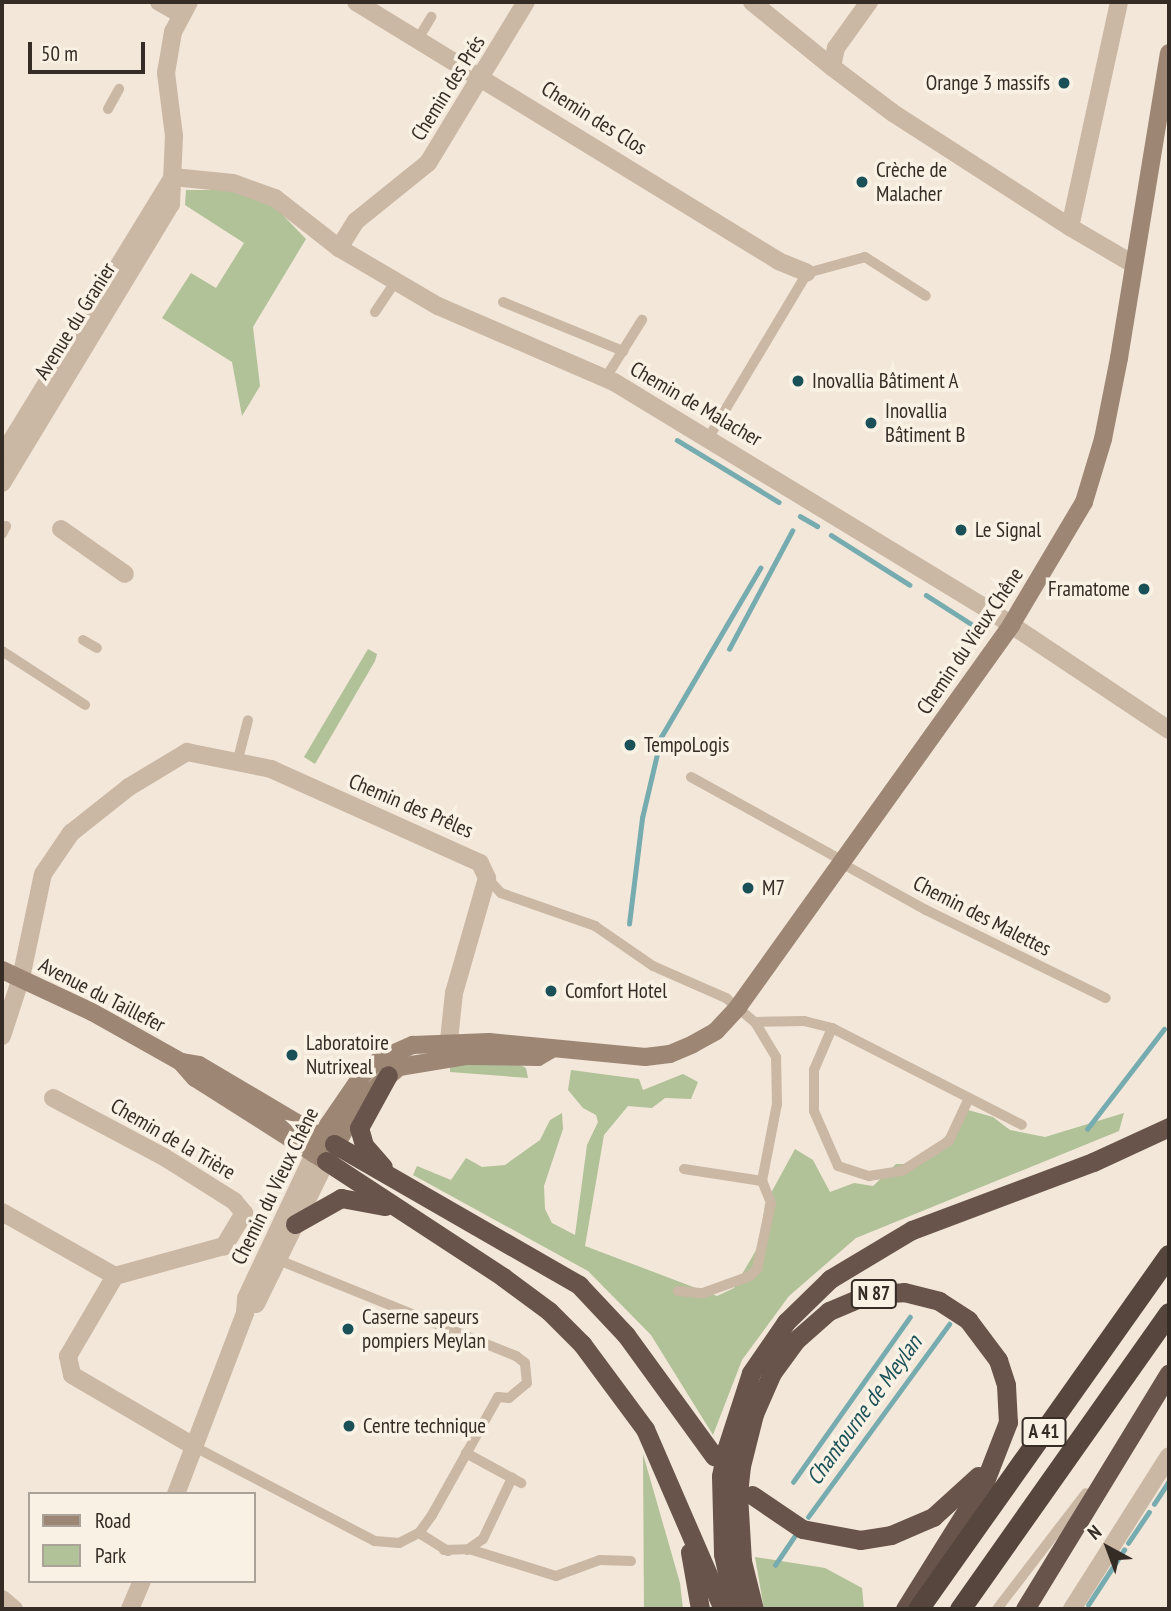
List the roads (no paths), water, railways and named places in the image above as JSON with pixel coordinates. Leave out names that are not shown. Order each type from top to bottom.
[{"type":"highway","points":[[388,1074],[359,1128],[364,1145],[398,1182]]},
{"type":"highway","points":[[735,1609],[723,1554],[720,1453],[751,1373],[786,1322],[830,1279],[912,1230],[1093,1162],[1169,1127]]},
{"type":"highway","points":[[324,1149],[398,1182],[540,1259],[579,1285],[626,1335],[720,1453]]},
{"type":"highway","points":[[324,1149],[400,1210],[531,1297],[582,1344],[645,1429],[723,1609]]},
{"type":"highway","points":[[295,1224],[341,1198],[400,1210]]},
{"type":"highway","name":"A 41","points":[[918,1609],[1169,1255]]},
{"type":"highway","name":"N 87","points":[[754,1609],[742,1561],[745,1495],[741,1466],[754,1414],[788,1350],[837,1307],[883,1292],[939,1301],[968,1320],[988,1342],[1006,1385],[1009,1414],[1004,1438],[985,1481],[905,1609]]},
{"type":"highway","name":"A 41","points":[[960,1609],[1169,1313]]},
{"type":"highway","points":[[1025,1609],[1113,1460],[1169,1373]]},
{"type":"highway","points":[[745,1495],[777,1517],[814,1534],[860,1540],[891,1535],[918,1526],[954,1502],[1004,1438]]},
{"type":"highway","points":[[683,1517],[700,1609]]},
{"type":"main road","name":"Chemin du Vieux Chêne","points":[[324,1149],[351,1088],[381,1059],[413,1045],[449,1040],[645,1057],[670,1054],[716,1031],[738,1007],[844,863],[1011,625],[1084,502],[1095,472],[1169,53]]},
{"type":"main road","name":"Avenue du Taillefer","points":[[2,970],[181,1062],[195,1078],[324,1149]]},
{"type":"main road","name":"Chemin du Vieux Chêne","points":[[324,1149],[364,1098],[388,1074],[412,1062],[467,1056],[538,1057],[552,1049]]},
{"type":"street","points":[[159,2],[186,8]]},
{"type":"street","name":"Chemin des Clos","points":[[356,2],[482,76],[778,261],[807,273]]},
{"type":"street","name":"Chemin des Prés","points":[[339,248],[356,221],[428,163],[526,2]]},
{"type":"street","points":[[752,2],[893,113],[1070,227],[1133,264]]},
{"type":"street","points":[[832,67],[836,48],[869,2]]},
{"type":"street","points":[[1070,227],[1119,2]]},
{"type":"street","name":"Avenue du Granier","points":[[4,476],[160,227],[171,204],[173,177],[166,73],[169,46],[186,8]]},
{"type":"street","name":"Avenue du Granier","points":[[2,456],[173,177]]},
{"type":"street","name":"Chemin de Malacher","points":[[173,177],[233,183],[275,198],[339,248],[396,282],[515,342],[605,379],[709,437],[1011,625],[1169,730]]},
{"type":"street","points":[[61,529],[125,574]]},
{"type":"street","name":"Chemin des Prêles","points":[[2,1036],[20,978],[43,874],[71,833],[129,787],[187,752],[271,769],[468,855],[480,863],[487,878]]},
{"type":"street","points":[[449,1040],[454,993],[487,878]]},
{"type":"street","name":"Chemin de la Trière","points":[[53,1098],[164,1157],[234,1201],[244,1213],[224,1246],[115,1276]]},
{"type":"street","name":"Chemin du Vieux Chêne","points":[[272,1257],[295,1224],[324,1149]]},
{"type":"street","name":"Chemin du Vieux Chêne","points":[[177,1492],[245,1313],[256,1304],[272,1257],[324,1149]]},
{"type":"street","points":[[2,1212],[16,1216],[115,1276],[68,1356],[72,1375],[192,1446]]},
{"type":"street","points":[[1072,1609],[1169,1456]]},
{"type":"street","points":[[131,1609],[141,1583]]},
{"type":"street","points":[[2,1599],[14,1609]]},
{"type":"lane","points":[[418,39],[431,17]]},
{"type":"lane","points":[[108,109],[119,89]]},
{"type":"lane","points":[[709,437],[807,273],[865,257],[926,296]]},
{"type":"lane","points":[[375,312],[396,282]]},
{"type":"lane","points":[[503,302],[623,351]]},
{"type":"lane","points":[[605,379],[642,320]]},
{"type":"lane","points":[[83,640],[97,648]]},
{"type":"lane","points":[[2,650],[85,705]]},
{"type":"lane","points":[[233,760],[248,720]]},
{"type":"lane","name":"Chemin des Malettes","points":[[691,777],[926,911],[1106,998]]},
{"type":"lane","points":[[487,878],[501,893],[595,926],[653,966],[738,1007],[755,1022],[776,1057],[777,1104],[762,1181],[771,1203],[757,1269],[703,1293],[678,1291]]},
{"type":"lane","points":[[755,1022],[804,1021],[832,1028],[1022,1125]]},
{"type":"lane","points":[[832,1028],[814,1070],[814,1111],[838,1166],[869,1176],[902,1171],[949,1142],[969,1098]]},
{"type":"lane","points":[[684,1169],[762,1181]]},
{"type":"lane","points":[[192,1446],[375,1541],[399,1543],[419,1533],[498,1397],[509,1398],[527,1383],[525,1363],[272,1257]]},
{"type":"lane","points":[[466,1453],[517,1481],[482,1539],[468,1549]]},
{"type":"lane","points":[[997,1609],[1113,1460]]},
{"type":"lane","points":[[419,1533],[444,1550],[468,1549],[556,1576],[600,1560],[631,1561]]},
{"type":"waterway","points":[[677,440],[779,502]]},
{"type":"waterway","points":[[800,516],[817,526]]},
{"type":"waterway","points":[[729,649],[792,531]]},
{"type":"waterway","points":[[831,535],[910,585]]},
{"type":"waterway","points":[[629,924],[642,818],[661,737],[760,568]]},
{"type":"waterway","points":[[926,595],[976,627]]},
{"type":"waterway","name":"Chantourne de Meylan","points":[[1087,1129],[1164,1029]]},
{"type":"waterway","points":[[793,1482],[910,1317]]},
{"type":"waterway","name":"Chantourne de Meylan","points":[[808,1517],[949,1324]]},
{"type":"waterway","points":[[1154,1504],[1169,1481]]},
{"type":"waterway","points":[[1128,1543],[1149,1512]]},
{"type":"waterway","name":"Chantourne de Meylan","points":[[775,1565],[794,1537]]},
{"type":"waterway","points":[[1088,1605],[1124,1550]]},
{"type":"place","name":"Orange 3 massifs","points":[[1064,83]]},
{"type":"place","name":"Crèche de Malacher","points":[[862,182]]},
{"type":"place","name":"Inovallia Bâtiment A","points":[[798,381]]},
{"type":"place","name":"Inovallia Bâtiment B","points":[[871,423]]},
{"type":"place","name":"Le Signal","points":[[961,530]]},
{"type":"place","name":"Framatome","points":[[1144,589]]},
{"type":"place","name":"TempoLogis","points":[[630,745]]},
{"type":"place","name":"M7","points":[[748,888]]},
{"type":"place","name":"Comfort Hotel","points":[[551,991]]},
{"type":"place","name":"Laboratoire Nutrixeal","points":[[292,1055]]},
{"type":"place","name":"Caserne sapeurs pompiers Meylan","points":[[348,1329]]},
{"type":"place","name":"Centre technique","points":[[349,1426]]}]
